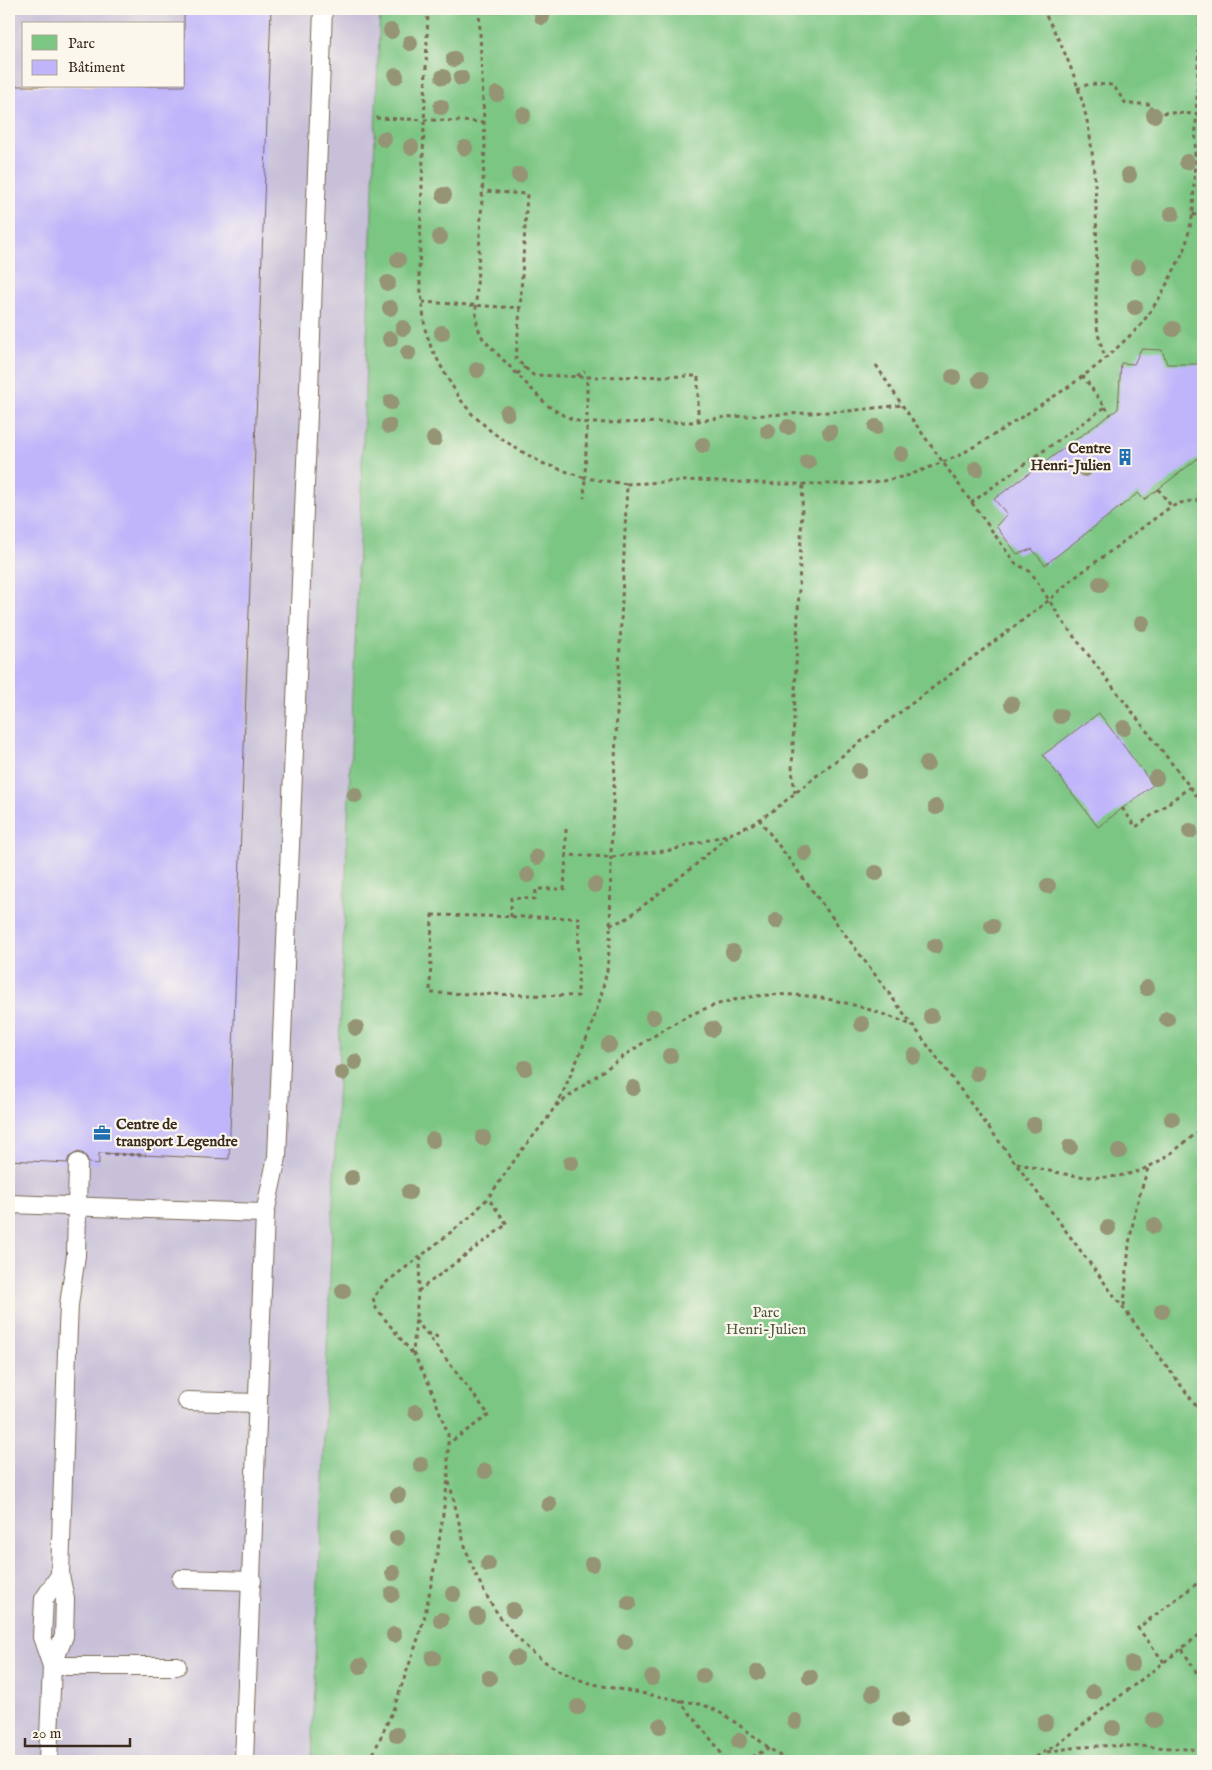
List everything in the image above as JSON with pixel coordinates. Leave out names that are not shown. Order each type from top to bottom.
[{"type":"lane","points":[[244,1761],[265,1212],[277,1147],[323,9]]},
{"type":"lane","points":[[48,1761],[52,1666],[42,1637],[44,1599],[60,1575],[66,1351],[69,1305],[76,1255],[78,1163]]},
{"type":"lane","points":[[9,1204],[265,1212]]},
{"type":"lane","points":[[187,1401],[258,1403]]},
{"type":"lane","points":[[181,1579],[252,1581]]},
{"type":"lane","points":[[52,1666],[178,1666]]},
{"type":"path","points":[[428,9],[420,274],[425,329],[431,347],[460,399],[472,414],[514,448],[542,463],[585,478],[626,484],[699,480],[777,484],[855,484],[883,481],[910,475],[943,462],[992,436],[1083,376],[1105,358],[1141,324],[1160,297],[1185,249],[1193,213],[1200,9]]},
{"type":"path","points":[[479,9],[484,122],[484,177],[476,321],[478,330],[484,340],[546,404],[571,419],[587,423],[698,421],[726,417],[848,411],[902,405]]},
{"type":"path","points":[[1042,9],[1061,46],[1077,89],[1085,114],[1091,144],[1096,207],[1096,319],[1105,358]]},
{"type":"path","points":[[1077,89],[1089,84],[1112,85],[1126,104],[1151,104],[1152,112],[1197,114]]},
{"type":"path","points":[[376,118],[484,122]]},
{"type":"path","points":[[483,191],[527,194],[522,246],[516,359],[533,374],[576,377],[698,376],[698,421]]},
{"type":"path","points":[[1193,213],[1203,223]]},
{"type":"path","points":[[422,302],[520,308]]},
{"type":"path","points":[[876,364],[902,405],[1015,563],[1031,572],[1040,584],[1048,601],[1116,693],[1203,804]]},
{"type":"path","points":[[517,374],[525,367]]},
{"type":"path","points":[[576,377],[585,371]]},
{"type":"path","points":[[1083,376],[1111,415]]},
{"type":"path","points":[[584,498],[587,377]]},
{"type":"path","points":[[652,377],[652,382]]},
{"type":"path","points":[[972,503],[1012,472],[1027,464],[1105,407]]},
{"type":"path","points":[[370,1761],[393,1710],[425,1615],[438,1549],[448,1479],[449,1444],[441,1412],[413,1353],[376,1308],[373,1298],[384,1284],[471,1216],[488,1198],[547,1119],[561,1097],[591,1028],[607,970],[610,925],[626,484]]},
{"type":"path","points":[[795,793],[792,770],[803,484]]},
{"type":"path","points":[[1158,489],[1172,507]]},
{"type":"path","points":[[566,855],[612,857],[672,850],[730,834],[759,819],[1048,601],[1070,581],[1172,507],[1195,499],[1203,499]]},
{"type":"path","points":[[1122,808],[1136,827],[1190,787]]},
{"type":"path","points":[[759,819],[1203,1414]]},
{"type":"path","points":[[511,917],[511,898],[536,898],[536,889],[564,889],[566,829]]},
{"type":"path","points":[[610,925],[618,923],[633,913],[694,866],[730,834]]},
{"type":"path","points":[[432,915],[511,917],[579,918],[578,996],[430,993],[432,915]]},
{"type":"path","points":[[554,1107],[664,1030],[688,1016],[724,1002],[751,996],[777,994],[806,995],[836,1000],[883,1014],[914,1026]]},
{"type":"path","points":[[1016,1163],[1066,1174],[1107,1177],[1129,1174],[1163,1159],[1203,1128]]},
{"type":"path","points":[[105,1154],[146,1155]]},
{"type":"path","points":[[1124,1307],[1129,1244],[1136,1207],[1148,1167]]},
{"type":"path","points":[[418,1291],[479,1243],[507,1224],[488,1198]]},
{"type":"path","points":[[413,1353],[421,1256]]},
{"type":"path","points":[[416,1320],[461,1381],[489,1414],[449,1444]]},
{"type":"path","points":[[425,1332],[438,1337]]},
{"type":"path","points":[[448,1479],[468,1554],[476,1574],[487,1596],[513,1635],[531,1652],[561,1672],[602,1686],[678,1700],[715,1710],[791,1761]]},
{"type":"path","points":[[1164,1662],[1138,1628],[1159,1615],[1203,1580]]},
{"type":"path","points":[[1029,1761],[1044,1753],[1203,1632]]},
{"type":"path","points":[[1182,1648],[1203,1683]]},
{"type":"path","points":[[678,1700],[718,1748],[726,1761]]},
{"type":"path","points":[[1044,1753],[1078,1747],[1122,1744],[1203,1750]]},
{"type":"path","points":[[745,1761],[769,1748]]},
{"type":"shaded area","points":[[9,9],[380,9],[311,1761],[9,1761]]},
{"type":"green space","name":"Parc Henri-Julien","points":[[380,9],[1203,9],[1203,1761],[311,1761]]},
{"type":"building","points":[[184,9],[271,9],[229,1159],[99,1153],[99,1164],[89,1163],[84,1154],[78,1152],[69,1157],[67,1163],[9,1160],[9,86],[22,86],[22,88],[185,88]]},
{"type":"building","name":"Centre Henri-Julien","points":[[1141,349],[1162,350],[1167,364],[1203,364],[1203,448],[1200,454],[1196,460],[1144,500],[1138,493],[1045,565],[1032,549],[1017,554],[996,526],[1007,514],[994,499],[1118,409],[1121,363],[1134,364]]},
{"type":"building","points":[[1099,713],[1153,785],[1098,827],[1043,755]]},
{"type":"place","name":"Centre Henri-Julien","points":[[1125,457]]},
{"type":"place","name":"Centre de transport Legendre","points":[[102,1133]]}]
